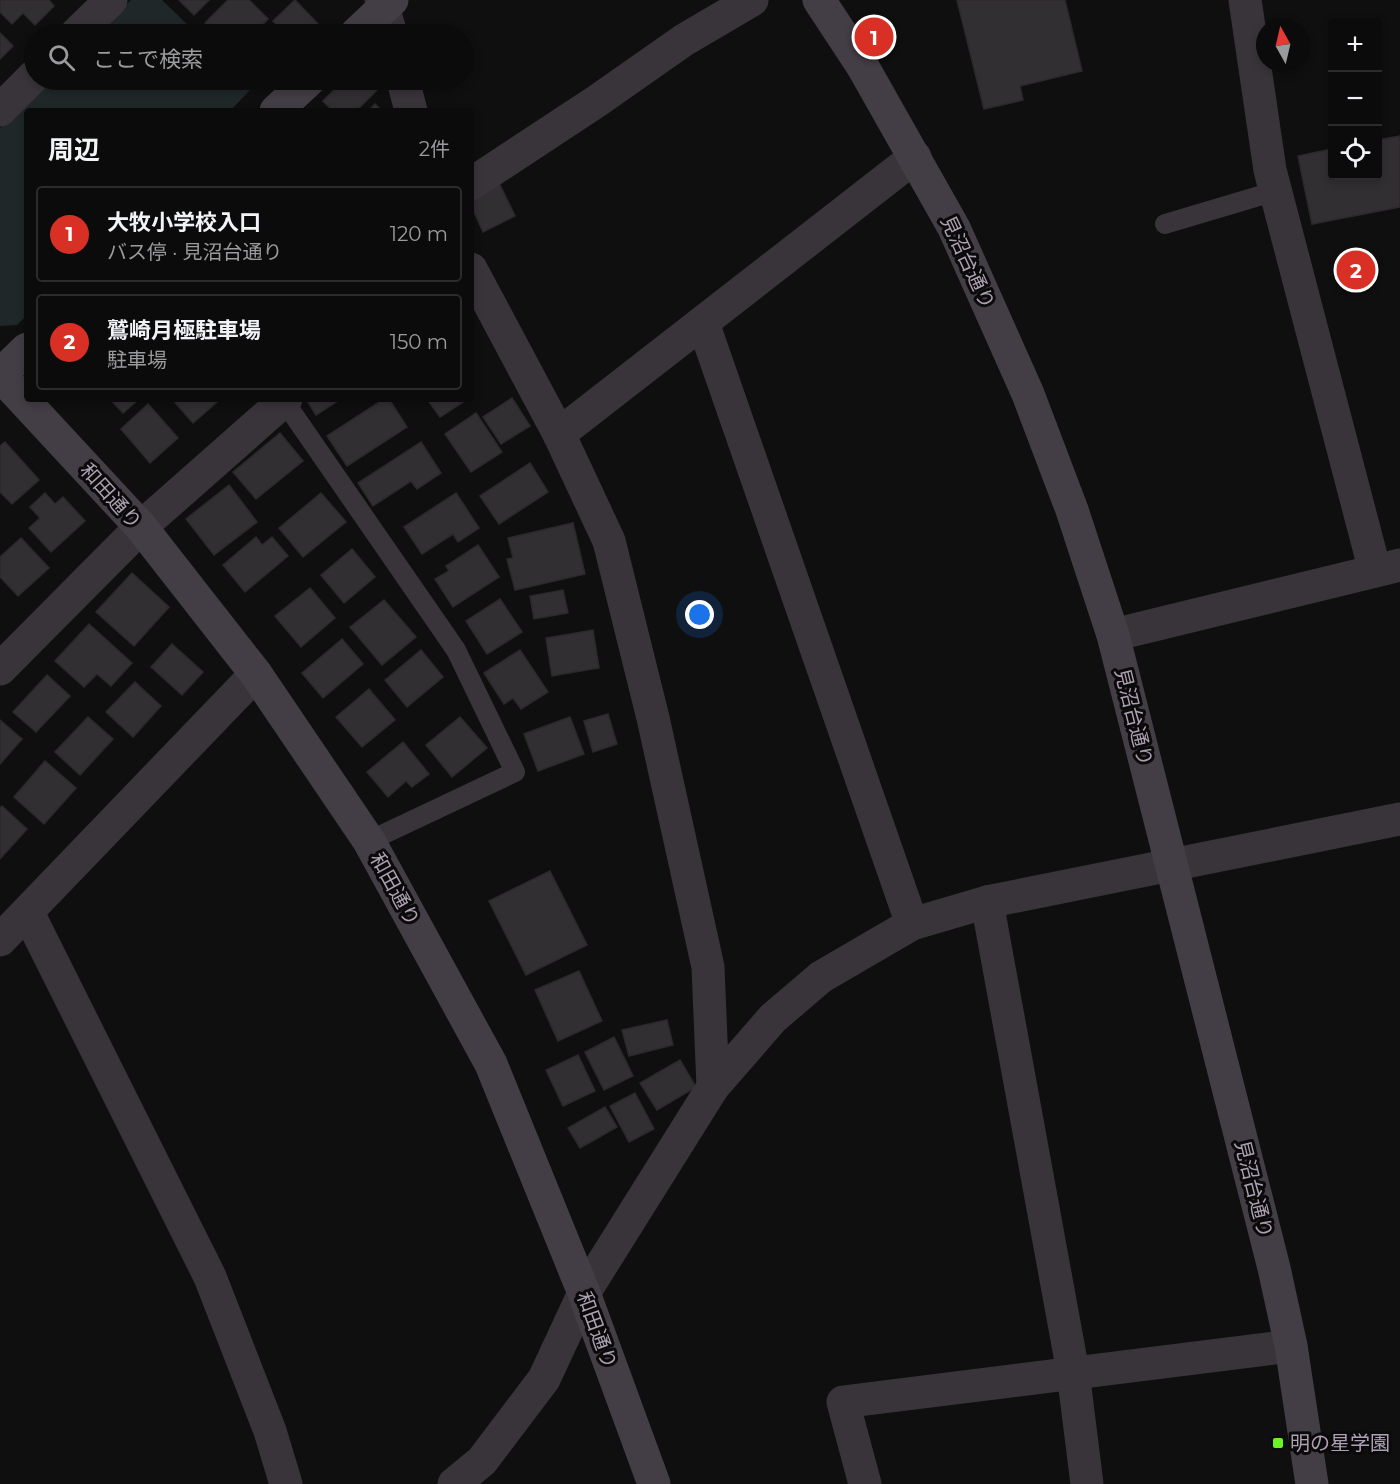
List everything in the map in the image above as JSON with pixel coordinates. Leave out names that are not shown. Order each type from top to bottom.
[{"type":"street","points":[[86,24],[111,0]]},
{"type":"street","points":[[474,182],[597,102],[684,40],[752,0]]},
{"type":"street","name":"見沼台通り","points":[[819,0],[863,68],[954,228],[1028,394],[1072,510],[1113,635],[1274,1268],[1291,1346],[1312,1484]]},
{"type":"street","points":[[1113,635],[1387,568],[1270,170],[1245,0]]},
{"type":"street","points":[[369,24],[387,11]]},
{"type":"street","points":[[0,110],[24,86]]},
{"type":"street","points":[[279,108],[298,90]]},
{"type":"street","points":[[406,90],[410,108]]},
{"type":"street","points":[[559,434],[915,157]]},
{"type":"street","points":[[474,275],[559,434],[609,541],[653,717],[708,967],[712,1087]]},
{"type":"street","points":[[703,323],[912,924]]},
{"type":"street","points":[[0,375],[24,352]]},
{"type":"street","name":"和田通り","points":[[0,375],[24,401]]},
{"type":"street","name":"和田通り","points":[[25,402],[141,527],[256,674],[369,841],[490,1064],[584,1293],[654,1484]]},
{"type":"street","points":[[0,669],[141,527],[283,402]]},
{"type":"street","points":[[0,940],[256,674]]},
{"type":"street","points":[[454,1484],[482,1461],[544,1379],[584,1293],[712,1087],[773,1018],[821,977],[912,924],[987,902],[1400,819]]},
{"type":"street","points":[[987,902],[1073,1372],[1087,1484]]},
{"type":"street","points":[[28,913],[210,1277],[270,1431],[286,1484]]},
{"type":"street","points":[[865,1484],[843,1402],[1291,1346]]},
{"type":"lane","points":[[1165,224],[1276,191]]},
{"type":"lane","points":[[286,402],[456,650],[515,772],[369,841]]},
{"type":"shaded area","points":[[131,0],[162,0],[187,24],[106,24]]},
{"type":"shaded area","points":[[40,90],[250,90],[233,108],[24,108],[24,318],[17,325],[0,326],[0,128]]},
{"type":"building","points":[[0,0],[49,0],[54,6],[36,24],[23,13],[12,24],[0,12]]},
{"type":"building","points":[[179,0],[209,0],[194,15]]},
{"type":"building","points":[[228,0],[249,0],[268,19],[263,24],[205,23]]},
{"type":"building","points":[[295,0],[318,24],[276,24],[273,21]]},
{"type":"building","points":[[957,0],[1065,0],[1082,71],[1020,86],[1023,100],[984,109]]},
{"type":"building","points":[[0,33],[13,46],[0,59]]},
{"type":"building","points":[[334,90],[377,90],[359,108],[330,108],[323,101]]},
{"type":"building","points":[[1400,136],[1400,207],[1312,224],[1298,156],[1328,150],[1328,180],[1382,180],[1382,139]]},
{"type":"building","points":[[498,181],[515,216],[483,232],[474,212],[474,193]]},
{"type":"building","points":[[512,398],[530,426],[501,444],[483,417]]},
{"type":"building","points":[[113,402],[136,402],[123,413]]},
{"type":"building","points":[[175,402],[217,402],[193,423]]},
{"type":"building","points":[[308,402],[336,402],[316,415]]},
{"type":"building","points":[[379,402],[391,402],[407,427],[347,466],[327,436]]},
{"type":"building","points":[[429,402],[463,402],[440,417]]},
{"type":"building","points":[[148,404],[178,438],[150,463],[121,429]]},
{"type":"building","points":[[476,413],[502,452],[471,472],[445,434]]},
{"type":"building","points":[[280,433],[303,461],[256,499],[233,472]]},
{"type":"building","points":[[5,442],[39,480],[12,504],[0,492],[0,446]]},
{"type":"building","points":[[421,442],[441,473],[417,489],[411,481],[373,506],[358,483]]},
{"type":"building","points":[[530,463],[548,492],[499,524],[480,496]]},
{"type":"building","points":[[229,485],[257,522],[214,555],[186,519]]},
{"type":"building","points":[[45,493],[55,504],[63,497],[85,521],[51,552],[29,528],[40,518],[30,507]]},
{"type":"building","points":[[321,493],[346,522],[303,557],[279,528]]},
{"type":"building","points":[[456,493],[479,528],[458,542],[453,534],[422,554],[404,527]]},
{"type":"building","points":[[573,523],[585,574],[515,590],[507,559],[513,558],[508,538]]},
{"type":"building","points":[[256,537],[262,545],[272,537],[288,556],[245,592],[223,565]]},
{"type":"building","points":[[21,538],[49,568],[18,596],[0,577],[0,557]]},
{"type":"building","points":[[478,545],[499,577],[453,607],[435,579],[449,571],[446,566]]},
{"type":"building","points":[[352,549],[375,577],[344,603],[321,575]]},
{"type":"building","points":[[132,573],[169,607],[134,646],[96,612]]},
{"type":"building","points":[[310,588],[335,618],[301,647],[275,616]]},
{"type":"building","points":[[563,590],[568,613],[534,619],[530,596]]},
{"type":"building","points":[[500,599],[522,632],[487,654],[466,621]]},
{"type":"building","points":[[384,600],[416,637],[382,665],[350,627]]},
{"type":"building","points":[[89,624],[132,663],[111,686],[97,674],[84,687],[55,661]]},
{"type":"building","points":[[593,630],[599,668],[552,676],[546,638]]},
{"type":"building","points":[[342,639],[363,664],[323,698],[302,673]]},
{"type":"building","points":[[172,644],[203,672],[182,695],[151,667]]},
{"type":"building","points":[[421,650],[443,677],[407,707],[385,680]]},
{"type":"building","points":[[520,650],[548,692],[521,709],[513,698],[504,704],[484,673]]},
{"type":"building","points":[[47,675],[70,696],[36,732],[13,712]]},
{"type":"building","points":[[135,682],[161,706],[133,737],[106,712]]},
{"type":"building","points":[[369,689],[395,720],[362,747],[336,717]]},
{"type":"building","points":[[608,714],[617,744],[593,752],[584,721]]},
{"type":"building","points":[[88,717],[113,739],[80,775],[55,752]]},
{"type":"building","points":[[460,717],[487,748],[452,777],[426,745]]},
{"type":"building","points":[[570,717],[584,754],[538,771],[524,734]]},
{"type":"building","points":[[0,720],[22,739],[0,764]]},
{"type":"building","points":[[403,742],[429,774],[412,787],[406,781],[388,797],[367,772]]},
{"type":"building","points":[[45,761],[76,788],[44,824],[14,797]]},
{"type":"building","points":[[2,806],[27,829],[0,859],[0,808]]},
{"type":"building","points":[[550,871],[587,945],[526,975],[489,901]]},
{"type":"building","points":[[579,971],[602,1021],[558,1041],[535,990]]},
{"type":"building","points":[[667,1020],[673,1045],[629,1056],[622,1030]]},
{"type":"building","points":[[614,1037],[633,1076],[604,1090],[585,1052]]},
{"type":"building","points":[[578,1055],[595,1091],[563,1106],[546,1070]]},
{"type":"building","points":[[680,1060],[696,1087],[657,1110],[640,1083]]},
{"type":"building","points":[[635,1093],[654,1129],[629,1142],[610,1106]]},
{"type":"building","points":[[605,1107],[617,1127],[580,1148],[568,1128]]},
{"type":"place","name":"大牧小学校入口","points":[[874,37]]},
{"type":"place","name":"鷲崎月極駐車場","points":[[1356,270]]},
{"type":"place","name":"明の星学園","points":[[1278,1443]]}]
